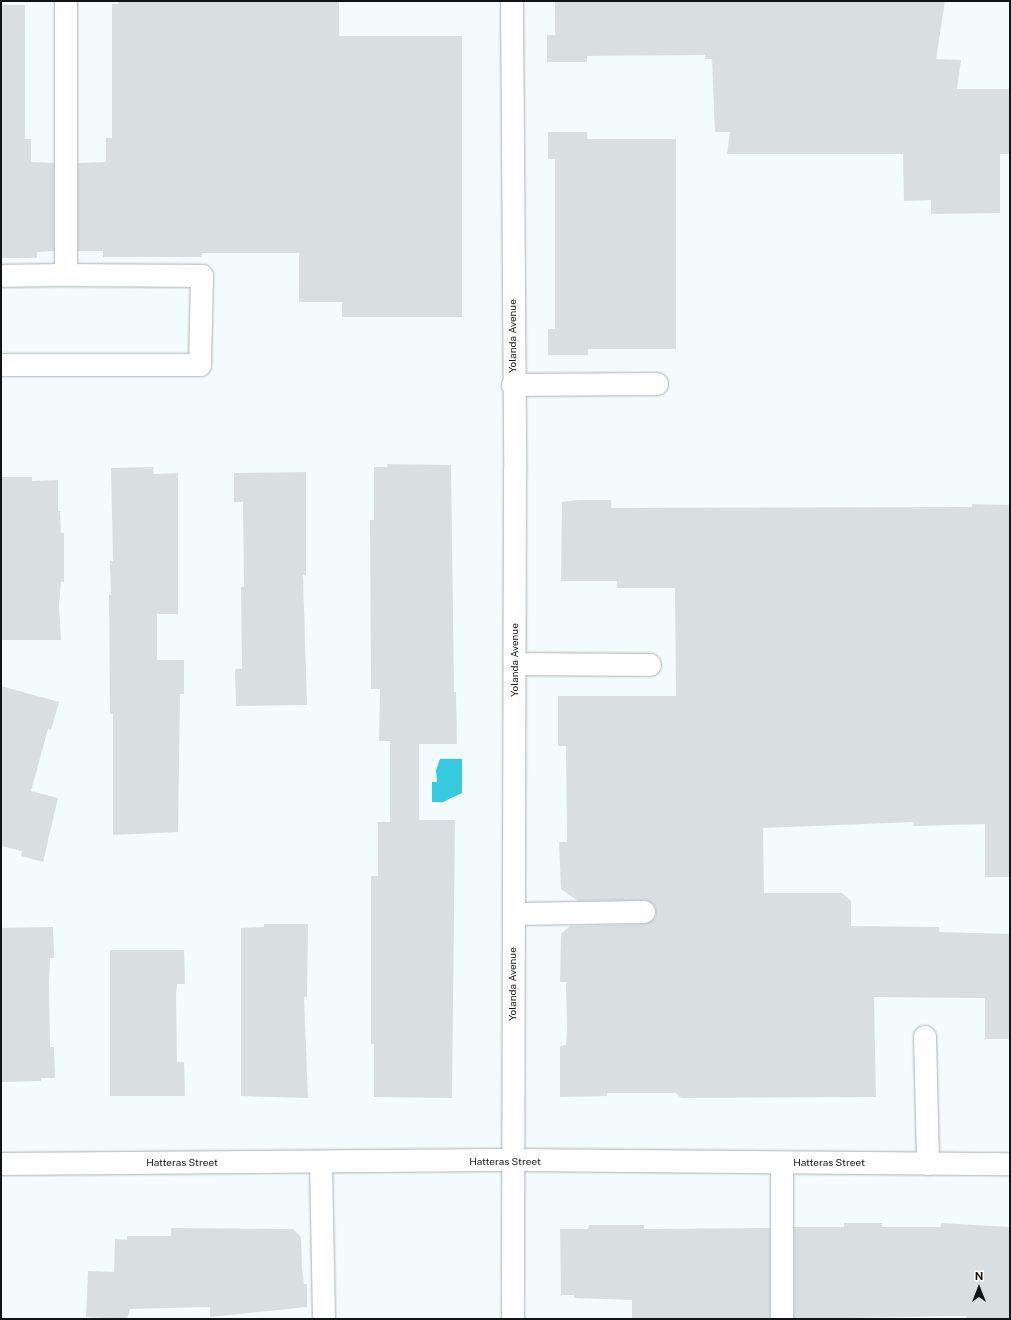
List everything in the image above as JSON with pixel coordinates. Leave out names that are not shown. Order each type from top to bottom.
[{"type":"street","points":[[66,1],[66,275]]},
{"type":"street","name":"Yolanda Avenue","points":[[512,1],[515,664],[512,1160],[513,1319]]},
{"type":"street","points":[[1,276],[202,276],[200,365],[1,365]]},
{"type":"street","points":[[513,385],[657,384]]},
{"type":"street","points":[[515,664],[650,665]]},
{"type":"street","points":[[514,914],[644,912]]},
{"type":"street","points":[[925,1037],[928,1164]]},
{"type":"street","name":"Hatteras Street","points":[[1,1164],[512,1160],[1010,1164]]},
{"type":"street","points":[[321,1162],[324,1319]]},
{"type":"street","points":[[782,1162],[782,1319]]},
{"type":"water","points":[[440,759],[462,759],[462,793],[443,802],[432,802],[432,782],[437,782],[436,770]]},
{"type":"building","points":[[118,1],[339,1],[339,36],[462,36],[462,317],[342,317],[342,302],[299,302],[299,253],[202,253],[202,257],[103,257],[103,251],[78,251],[78,163],[106,162],[106,138],[112,138],[112,4],[118,4]]},
{"type":"building","points":[[555,1],[945,1],[936,59],[961,60],[957,89],[1010,89],[1010,154],[1000,154],[1000,213],[931,214],[931,200],[904,201],[903,154],[727,154],[730,132],[715,132],[712,59],[705,59],[705,55],[587,56],[587,62],[547,62],[547,35],[555,35]]},
{"type":"building","points":[[1,5],[25,5],[25,139],[31,139],[31,162],[54,163],[54,251],[37,252],[37,258],[2,258],[1,252]]},
{"type":"building","points":[[548,132],[587,132],[587,139],[676,139],[676,349],[588,349],[588,355],[548,355],[548,329],[555,329],[555,159],[548,159]]},
{"type":"building","points":[[387,464],[451,465],[454,692],[456,692],[457,744],[419,744],[419,820],[455,820],[452,1098],[374,1097],[374,1044],[371,1044],[371,876],[378,876],[378,822],[390,822],[390,741],[379,741],[380,689],[371,689],[370,520],[374,520],[374,467],[387,467]]},
{"type":"building","points":[[153,467],[154,474],[178,473],[178,614],[157,614],[157,660],[184,660],[184,694],[180,694],[178,832],[113,835],[113,714],[110,714],[109,595],[111,595],[110,561],[113,561],[111,468]]},
{"type":"building","points":[[306,472],[306,575],[303,575],[307,705],[236,706],[235,669],[242,669],[241,587],[244,587],[243,502],[234,502],[234,473]]},
{"type":"building","points":[[1,477],[32,477],[32,481],[58,480],[58,511],[60,511],[61,533],[64,533],[64,582],[61,582],[59,605],[61,640],[1,640]]},
{"type":"building","points":[[579,500],[611,500],[611,508],[972,507],[972,504],[1010,505],[1010,877],[985,877],[985,824],[914,826],[914,822],[763,828],[764,893],[842,893],[851,901],[851,926],[939,927],[939,932],[1010,934],[1010,1039],[985,1039],[985,998],[874,997],[876,1097],[681,1098],[676,1093],[607,1093],[607,1096],[560,1097],[560,1046],[566,1045],[567,1029],[566,982],[560,982],[561,934],[570,926],[645,924],[655,918],[656,912],[654,905],[644,900],[578,901],[561,889],[559,842],[567,842],[566,746],[558,746],[558,696],[676,696],[675,588],[617,588],[617,581],[561,581],[562,502]]},
{"type":"building","points":[[1,686],[59,702],[51,730],[48,729],[31,791],[58,798],[43,862],[21,856],[22,851],[1,846]]},
{"type":"building","points":[[264,924],[308,924],[307,997],[304,997],[308,1098],[241,1096],[241,928],[264,927]]},
{"type":"building","points":[[53,927],[54,958],[50,958],[49,984],[50,1047],[54,1047],[55,1078],[41,1078],[41,1081],[1,1082],[1,928]]},
{"type":"building","points":[[110,950],[184,950],[185,984],[177,984],[176,995],[177,1062],[184,1062],[185,1096],[110,1096]]},
{"type":"building","points":[[844,1223],[882,1223],[882,1227],[941,1227],[941,1223],[1010,1227],[1010,1319],[966,1319],[966,1316],[794,1319],[794,1227],[844,1227]]},
{"type":"building","points":[[589,1225],[644,1225],[644,1229],[770,1228],[770,1319],[632,1319],[632,1300],[574,1298],[574,1295],[561,1295],[560,1229],[588,1229]]},
{"type":"building","points":[[171,1228],[293,1229],[301,1237],[304,1284],[307,1284],[307,1307],[210,1317],[210,1307],[130,1309],[127,1319],[86,1317],[88,1271],[114,1272],[115,1239],[127,1240],[127,1236],[171,1236]]}]
